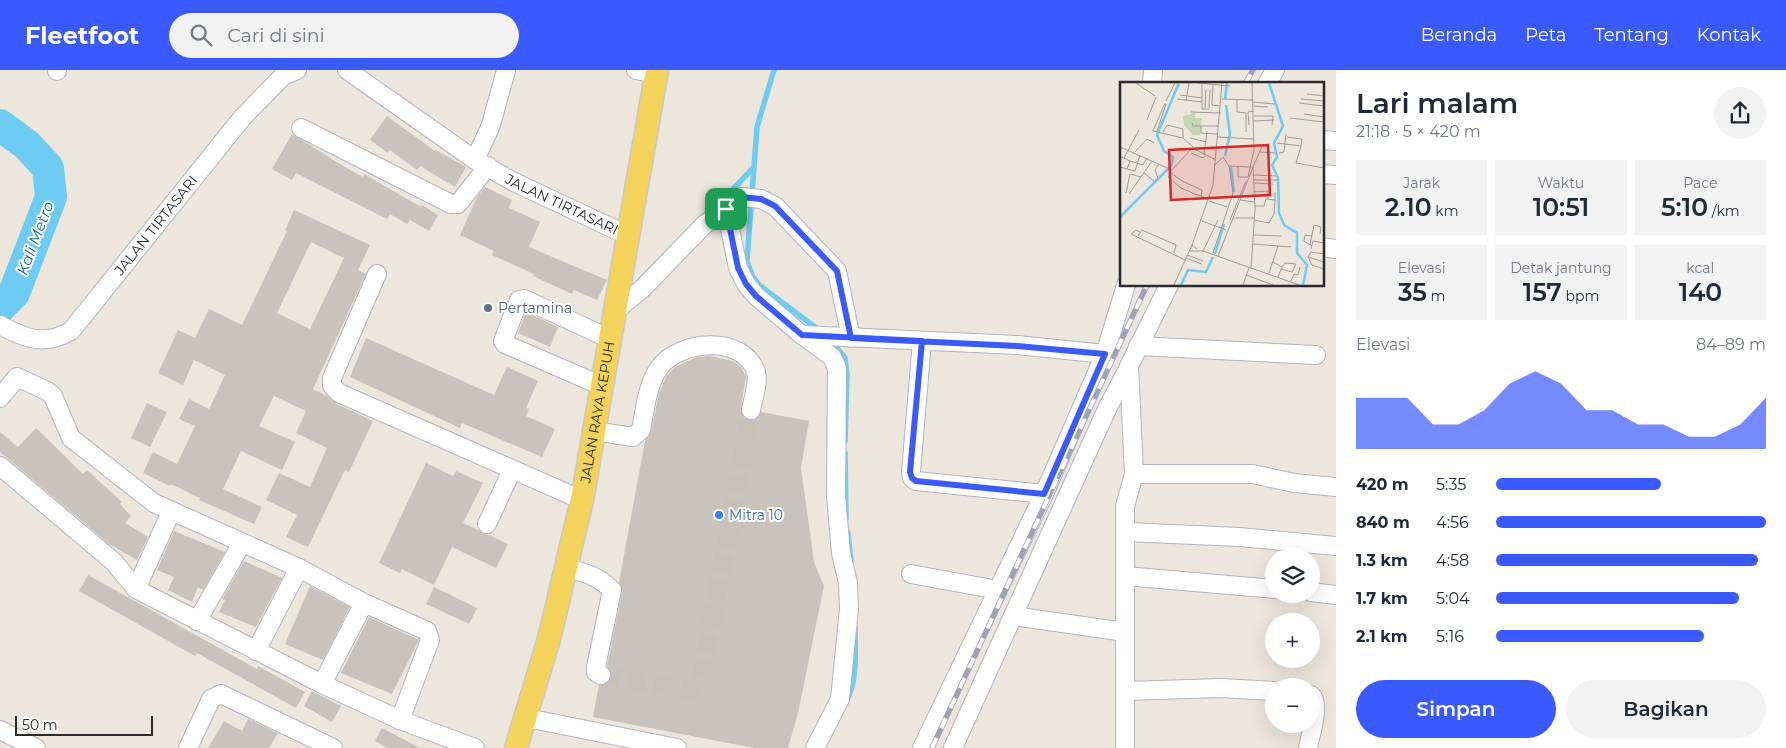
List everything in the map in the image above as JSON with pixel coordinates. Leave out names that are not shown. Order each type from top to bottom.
[{"type":"main road","name":"JALAN RAYA KEPUH","points":[[516,748],[527,718],[567,568],[582,500],[627,235],[649,71]]},
{"type":"street","name":"JALAN TIRTASARI","points":[[0,325],[19,335],[38,340],[57,339],[71,331],[242,118],[283,76],[297,70]]},
{"type":"street","name":"JALAN TIRTASARI","points":[[347,70],[482,163],[514,182],[627,235]]},
{"type":"street","points":[[301,128],[450,204],[458,204],[464,199],[482,163],[506,70]]},
{"type":"street","points":[[1268,82],[1275,70]]},
{"type":"street","points":[[615,311],[642,289],[705,224],[743,197],[761,199],[775,206],[837,271],[846,338]]},
{"type":"street","points":[[726,209],[738,268],[746,284],[756,296],[802,335],[832,357],[837,368],[836,496],[840,553],[848,583],[849,608],[840,699],[816,747]]},
{"type":"street","points":[[377,274],[332,378],[332,386],[339,393],[582,500]]},
{"type":"street","points":[[922,748],[1044,494],[1105,354],[1126,286]]},
{"type":"street","points":[[953,748],[1107,409],[1168,286]]},
{"type":"street","points":[[602,386],[505,344],[503,341],[519,300],[524,299],[610,339]]},
{"type":"street","points":[[802,335],[1050,348],[1105,354]]},
{"type":"street","points":[[922,341],[910,472],[912,478],[916,481],[1044,494]]},
{"type":"street","points":[[594,431],[633,437],[642,430],[653,377],[660,366],[684,349],[700,345],[725,347],[738,352],[750,361],[756,376],[751,410]]},
{"type":"street","points":[[1138,346],[1316,355]]},
{"type":"street","points":[[1125,748],[1126,506],[1134,474],[1129,366]]},
{"type":"street","points":[[0,398],[17,377],[47,391],[53,396],[71,438],[154,503],[299,568],[364,602],[427,631],[430,636],[400,720]]},
{"type":"street","points":[[0,466],[114,562],[136,589],[322,684],[400,720],[475,748]]},
{"type":"street","points":[[488,524],[512,470]]},
{"type":"street","points":[[1134,474],[1253,474],[1294,482],[1336,487]]},
{"type":"street","points":[[136,589],[171,512]]},
{"type":"street","points":[[1126,532],[1239,537],[1336,546]]},
{"type":"street","points":[[198,621],[242,543]]},
{"type":"street","points":[[256,651],[299,568]]},
{"type":"street","points":[[567,568],[592,574],[601,579],[612,590],[596,667],[596,672],[601,675]]},
{"type":"street","points":[[911,574],[998,590]]},
{"type":"street","points":[[1126,576],[1265,588]]},
{"type":"street","points":[[1320,593],[1336,594]]},
{"type":"street","points":[[322,684],[364,602]]},
{"type":"street","points":[[1013,616],[1125,632]]},
{"type":"street","points":[[1126,691],[1221,688],[1265,690]]},
{"type":"street","points":[[188,748],[211,699],[221,694],[333,748]]},
{"type":"street","points":[[527,718],[678,748]]},
{"type":"street","points":[[0,730],[36,748]]},
{"type":"street","points":[[1308,748],[1311,733]]},
{"type":"building","points":[[387,116],[435,151],[466,167],[455,187],[420,166],[417,170],[390,150],[388,153],[370,140]]},
{"type":"building","points":[[292,134],[343,166],[363,177],[364,174],[438,215],[429,231],[410,220],[407,224],[390,214],[387,219],[296,173],[292,180],[272,169]]},
{"type":"building","points":[[485,187],[512,200],[509,208],[540,222],[529,247],[607,280],[597,300],[574,290],[572,294],[533,276],[534,274],[492,255],[494,251],[460,235],[477,197]]},
{"type":"building","points":[[294,210],[370,245],[358,270],[366,274],[313,389],[337,404],[373,421],[349,472],[345,470],[308,547],[286,537],[297,515],[266,500],[279,473],[310,487],[327,448],[296,433],[306,411],[274,396],[259,426],[295,442],[282,470],[241,451],[223,489],[262,507],[254,524],[199,500],[200,498],[171,484],[170,486],[143,473],[153,452],[177,464],[195,426],[179,419],[189,399],[209,409],[225,375],[194,360],[183,385],[158,373],[178,330],[195,338],[209,309],[242,325],[287,231],[285,230]],"holes":[[[311,242],[344,258],[310,329],[277,313]]]},
{"type":"building","points":[[526,312],[558,327],[550,347],[518,333]]},
{"type":"building","points":[[366,338],[494,395],[507,367],[538,381],[526,408],[529,409],[526,416],[555,429],[542,457],[462,423],[460,428],[350,377]]},
{"type":"building","name":"Mitra 10","points":[[710,356],[733,361],[741,367],[746,376],[741,408],[744,418],[755,420],[761,412],[809,421],[801,468],[814,562],[824,586],[798,713],[788,748],[754,748],[593,717],[599,685],[607,684],[612,676],[607,666],[622,592],[619,582],[645,441],[651,432],[659,393],[667,375],[675,367],[697,357]]},
{"type":"building","points":[[147,403],[167,412],[150,447],[131,438]]},
{"type":"building","points":[[36,428],[83,474],[87,470],[122,502],[120,504],[131,516],[125,523],[148,537],[137,560],[109,544],[0,452],[0,432],[18,447]]},
{"type":"building","points":[[426,463],[453,476],[456,471],[483,483],[463,523],[508,544],[496,568],[452,547],[434,585],[402,569],[400,573],[379,563]]},
{"type":"building","points":[[174,531],[225,552],[203,590],[198,587],[192,602],[168,590],[174,577],[157,570]]},
{"type":"building","points":[[244,561],[282,578],[256,627],[219,612],[225,600],[222,599]]},
{"type":"building","points":[[88,575],[257,669],[258,666],[305,692],[296,708],[197,653],[195,656],[79,591]]},
{"type":"building","points":[[310,586],[350,607],[323,660],[285,644]]},
{"type":"building","points":[[434,587],[477,608],[469,624],[426,604]]},
{"type":"building","points":[[369,617],[419,640],[392,694],[341,673]]},
{"type":"building","points":[[312,691],[341,706],[332,722],[304,706]]},
{"type":"building","points":[[248,719],[278,733],[269,748],[208,748],[224,721],[242,731]]},
{"type":"building","points":[[382,728],[420,748],[387,748],[375,741]]},
{"type":"waterway","points":[[774,70],[757,127],[747,261],[752,275],[759,285],[820,331]]},
{"type":"waterway","name":"Kali Metro","points":[[0,125],[27,145],[48,168],[51,197],[14,293],[0,307]]},
{"type":"waterway","points":[[715,208],[753,168]]},
{"type":"waterway","points":[[831,341],[845,358],[847,375],[845,441]]},
{"type":"waterway","points":[[845,453],[846,519]]},
{"type":"waterway","points":[[848,533],[851,561]]},
{"type":"waterway","points":[[846,702],[854,675],[855,628]]},
{"type":"tunnel","points":[[601,675],[691,690],[700,684],[751,410]]},
{"type":"railway","points":[[1246,82],[1253,70]]},
{"type":"railway","points":[[932,748],[1147,286]]},
{"type":"place","name":"Pertamina","points":[[488,308]]},
{"type":"place","name":"Mitra 10","points":[[719,515]]},
{"type":"route","points":[[726,209],[738,268],[746,284],[756,296],[802,335],[851,338],[922,341],[910,472],[912,478],[916,481],[1044,494],[1065,450],[1105,354],[1058,348],[1017,346],[851,338],[837,271],[775,206],[761,199],[741,197],[726,209]]}]
